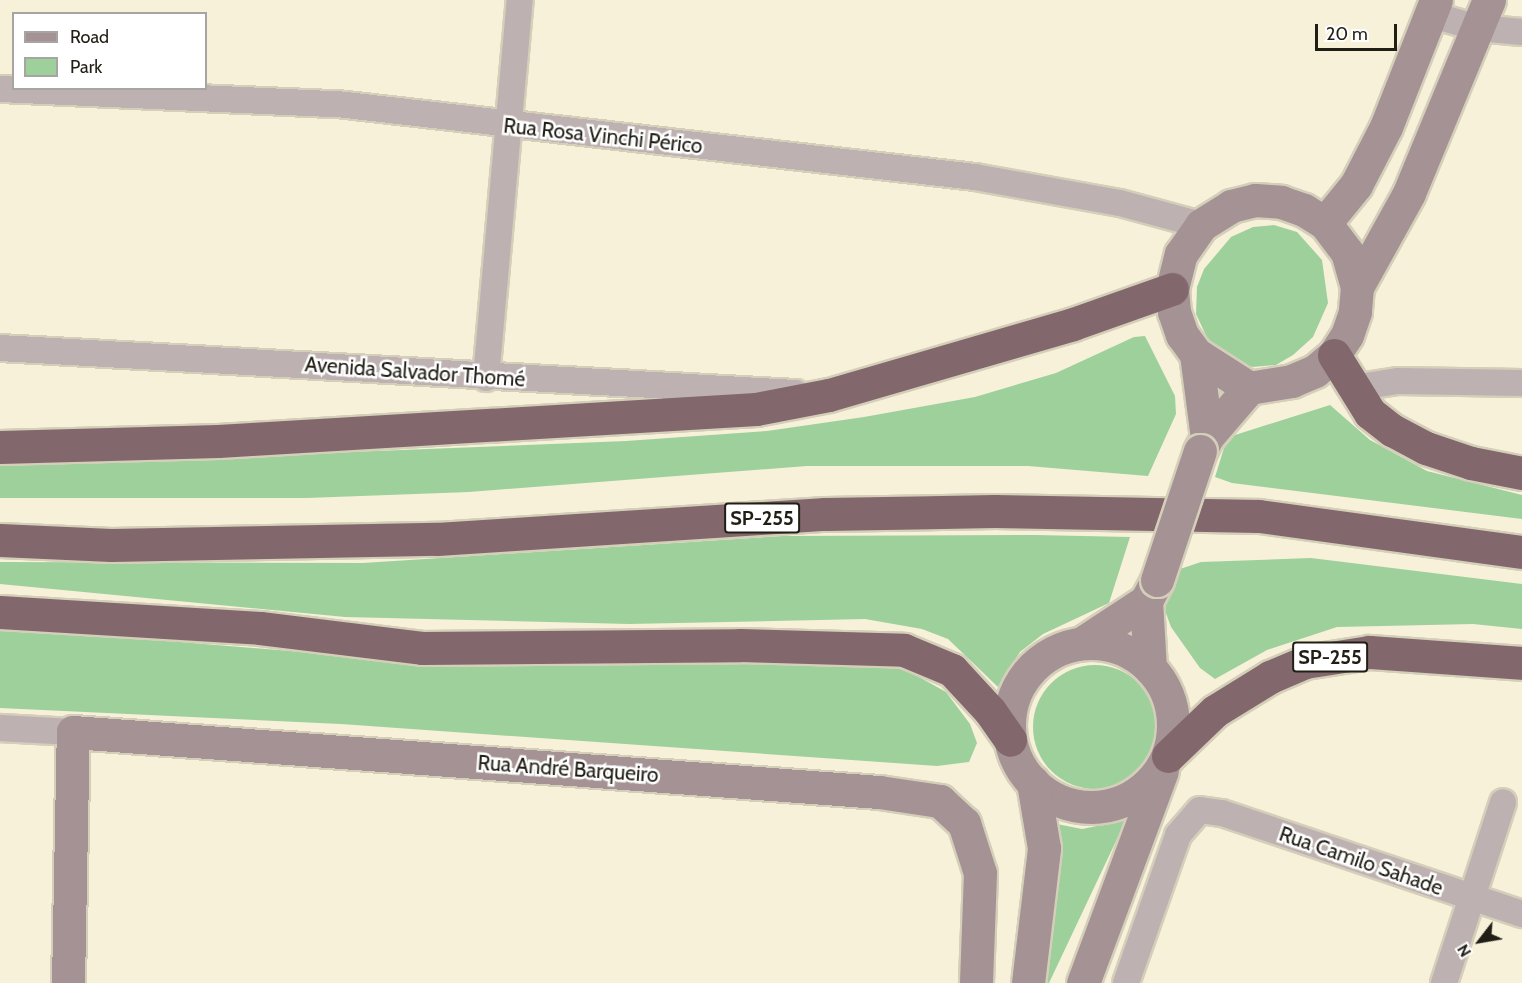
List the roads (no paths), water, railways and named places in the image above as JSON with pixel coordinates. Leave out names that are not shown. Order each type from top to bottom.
[{"type":"highway","points":[[0,447],[218,441],[756,409],[830,395],[1073,324],[1172,289]]},
{"type":"highway","points":[[1334,355],[1370,413],[1426,448],[1471,464],[1522,472]]},
{"type":"highway","name":"SP-255","points":[[0,540],[111,545],[437,539],[825,514],[995,511],[1259,516],[1522,552]]},
{"type":"highway","points":[[0,612],[260,628],[422,648],[740,645],[904,650],[952,670],[990,711],[1010,740]]},
{"type":"highway","name":"SP-255","points":[[1168,756],[1215,711],[1270,677],[1305,662],[1369,652],[1522,663]]},
{"type":"main road","points":[[1325,223],[1356,185],[1381,136],[1434,8]]},
{"type":"main road","points":[[1357,287],[1409,193],[1484,14]]},
{"type":"main road","points":[[1255,201],[1281,202],[1304,210],[1325,223],[1347,252],[1357,287],[1355,312],[1347,335],[1334,355],[1315,371],[1292,381],[1249,387],[1196,354],[1182,335],[1174,312],[1172,289],[1181,254],[1201,225],[1231,206],[1255,201]]},
{"type":"main road","points":[[1196,354],[1203,444]]},
{"type":"main road","points":[[1150,668],[1152,590],[1203,444],[1249,387]]},
{"type":"main road","points":[[1152,590],[1083,643],[1056,650],[1034,665],[1017,687],[1009,713],[1010,740],[1013,754],[1033,782],[1063,803],[1090,808],[1118,803],[1142,790],[1168,756]]},
{"type":"main road","points":[[1083,643],[1123,649],[1150,668],[1168,695],[1173,718],[1168,756],[1083,983]]},
{"type":"main road","points":[[68,983],[73,732]]},
{"type":"main road","name":"Rua André Barqueiro","points":[[73,732],[879,792],[940,801],[964,823],[980,873],[976,983]]},
{"type":"main road","points":[[1028,983],[1044,848],[1033,782]]},
{"type":"street","points":[[486,378],[520,0]]},
{"type":"street","points":[[1434,8],[1484,14],[1522,32]]},
{"type":"street","name":"Rua Rosa Vinchi Périco","points":[[22,90],[346,105],[510,126],[975,177],[1120,203],[1201,225]]},
{"type":"street","name":"Avenida Salvador Thomé","points":[[0,348],[339,366],[486,378],[830,395]]},
{"type":"street","points":[[1353,388],[1398,381],[1522,383]]},
{"type":"street","name":"Rua André Barqueiro","points":[[0,728],[73,732]]},
{"type":"street","points":[[1444,983],[1503,802]]},
{"type":"street","name":"Rua Camilo Sahade","points":[[1126,983],[1178,835],[1200,810],[1222,813],[1470,899],[1522,914]]}]
